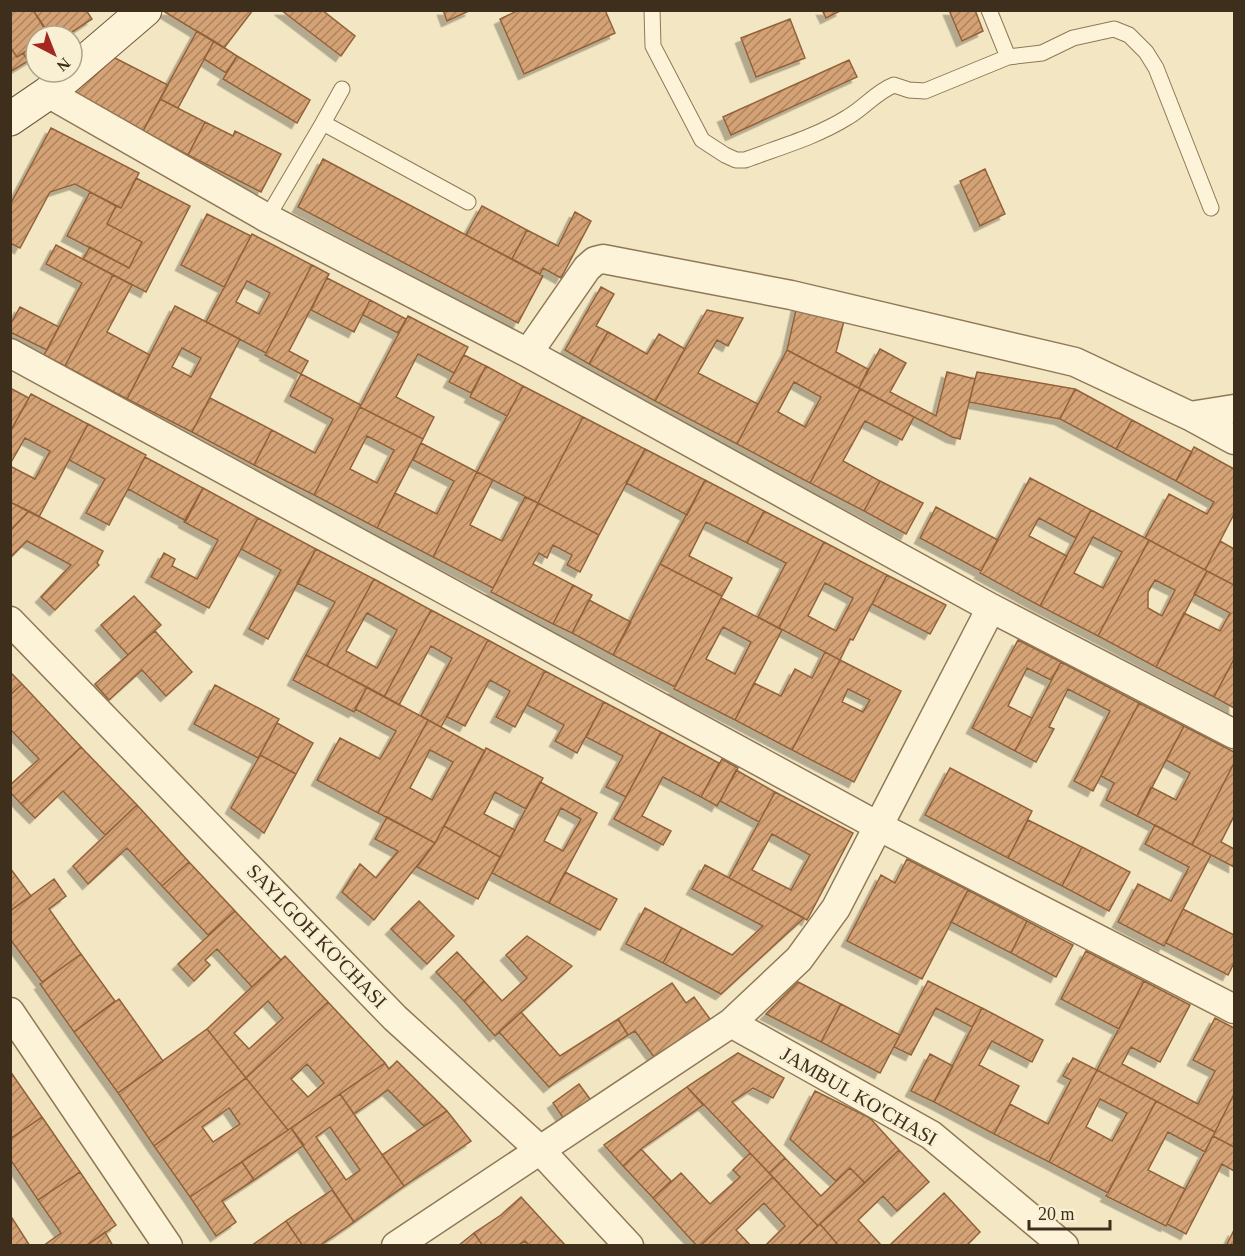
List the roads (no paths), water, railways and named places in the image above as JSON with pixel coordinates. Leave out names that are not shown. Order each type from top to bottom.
[{"type":"street","points":[[10,119],[48,93],[145,10]]},
{"type":"street","points":[[48,93],[267,218],[528,353],[991,609],[1234,734]]},
{"type":"street","points":[[528,353],[587,268],[595,261],[603,259],[791,295],[1075,362],[1190,416],[1234,440]]},
{"type":"street","points":[[10,352],[878,826],[1234,1009]]},
{"type":"street","points":[[1190,416],[1234,410]]},
{"type":"street","points":[[396,1245],[731,1023],[799,959],[837,908],[991,609]]},
{"type":"street","name":"SAYLGOH KO'CHASI","points":[[10,621],[395,1018],[539,1149],[629,1245]]},
{"type":"street","points":[[10,1012],[168,1245]]},
{"type":"street","name":"JAMBUL KO'CHASI","points":[[731,1023],[931,1135],[1064,1245]]},
{"type":"lane","points":[[652,10],[653,46],[702,140],[736,160],[745,160],[817,135],[851,116],[876,94],[894,85],[909,90],[925,91],[1008,57],[1042,53],[1073,38],[1114,29],[1129,35],[1146,52],[1156,68],[1211,208]]},
{"type":"lane","points":[[989,10],[1008,57]]},
{"type":"lane","points":[[267,218],[342,88]]},
{"type":"lane","points":[[323,123],[468,202]]}]
